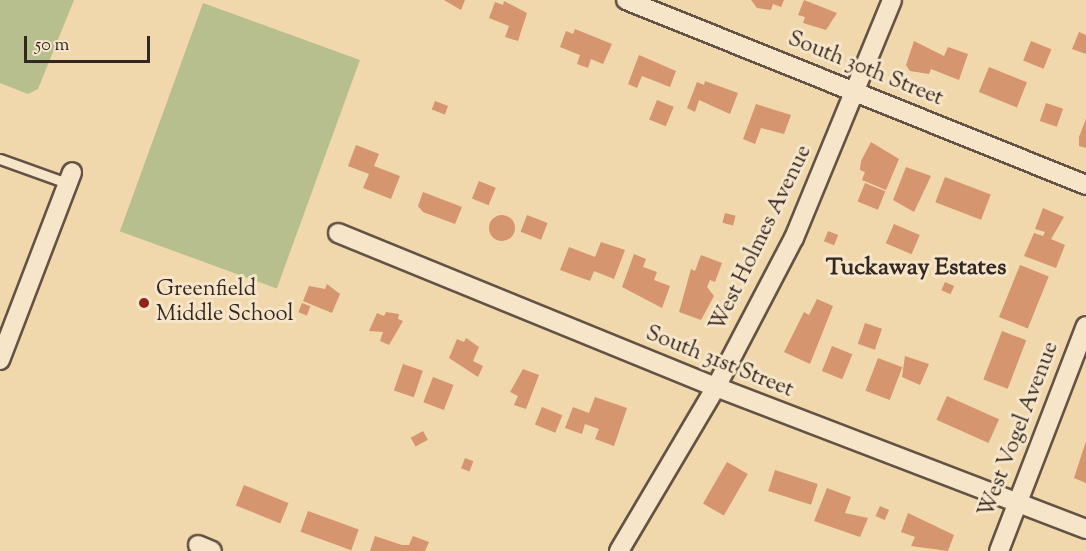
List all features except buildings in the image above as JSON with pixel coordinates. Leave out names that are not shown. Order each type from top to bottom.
[{"type":"street","name":"South 30th Street","points":[[626,0],[1086,185]]},
{"type":"street","name":"West Holmes Avenue","points":[[619,551],[716,387],[794,238],[892,0]]},
{"type":"street","points":[[0,360],[70,177]]},
{"type":"street","name":"South 31st Street","points":[[338,233],[716,387],[1017,506],[1086,529]]},
{"type":"street","name":"West Vogel Avenue","points":[[999,551],[1086,326]]},
{"type":"lane","points":[[0,159],[70,177]]},
{"type":"green space","points":[[0,0],[74,0],[38,89],[28,94],[0,83]]},
{"type":"green space","points":[[203,3],[360,60],[277,288],[120,231]]},
{"type":"place","name":"Greenfield Middle School","points":[[144,303]]},
{"type":"district","name":"Tuckaway Estates","points":[[916,269]]}]
